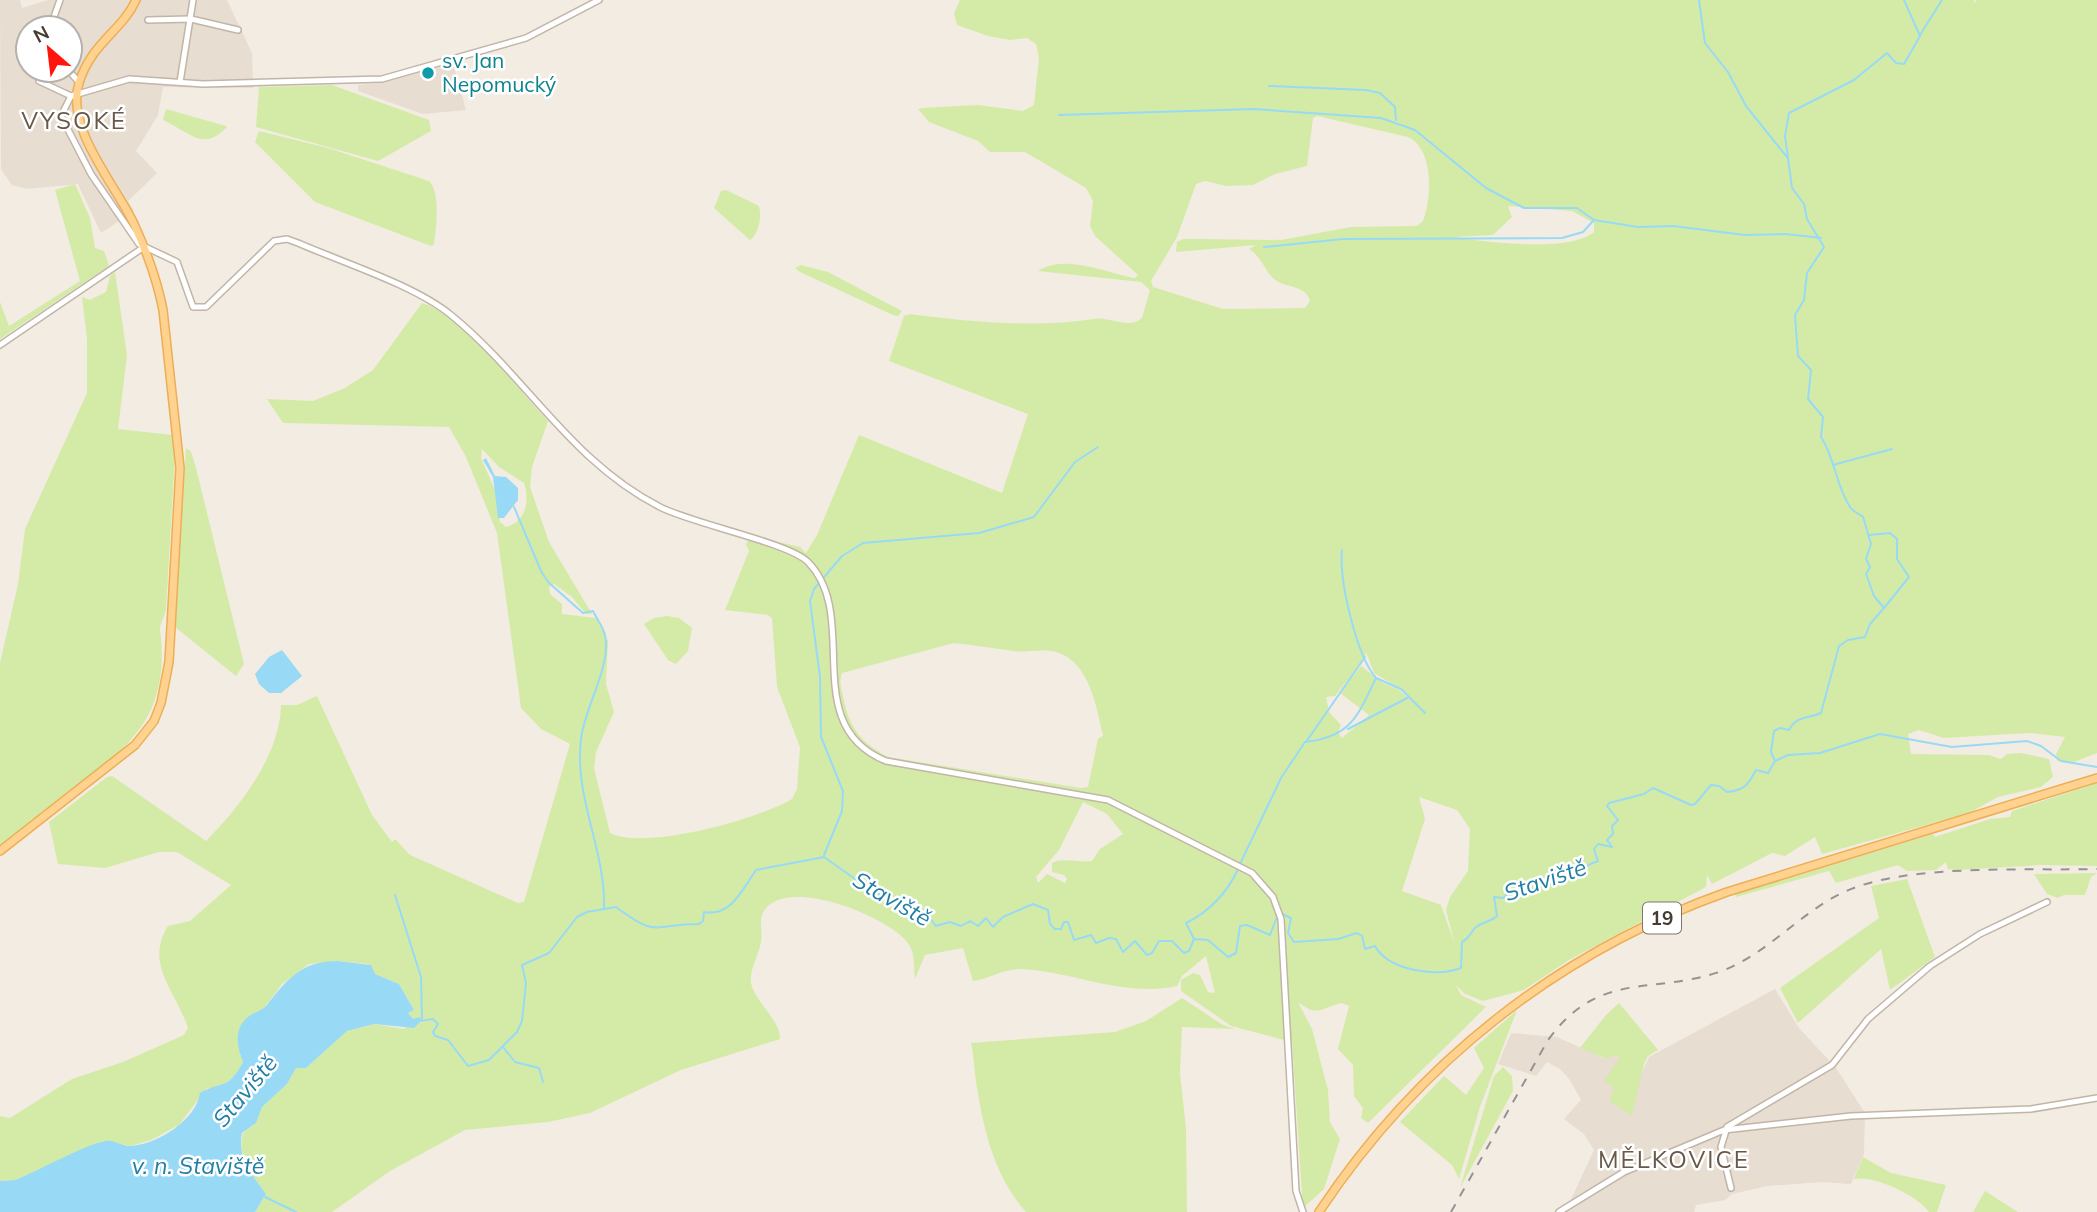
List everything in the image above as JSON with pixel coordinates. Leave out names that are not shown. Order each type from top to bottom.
[{"type":"main road","points":[[84,70],[91,54],[136,0]]},
{"type":"main road","points":[[0,851],[135,745],[154,721],[161,703],[169,662],[180,468],[163,310],[158,285],[144,247],[81,128],[74,95],[78,84]]},
{"type":"main road","name":"19","points":[[1319,1212],[1391,1116],[1436,1070],[1517,1002],[1601,948],[1678,911],[1727,892],[2097,778]]},
{"type":"street","points":[[180,82],[193,0]]},
{"type":"street","points":[[46,84],[74,95],[129,79],[180,82],[382,79],[526,37],[599,0]]},
{"type":"street","points":[[148,19],[191,19],[238,30]]},
{"type":"street","points":[[74,95],[61,116],[91,174],[129,231],[144,247],[177,262],[188,299],[199,309],[206,307],[274,241],[287,239],[437,304],[477,339],[594,465],[627,489],[700,524],[790,551],[810,564],[821,578],[830,601],[833,666],[840,713],[856,744],[869,754],[886,761],[1100,797],[1252,873],[1273,897],[1281,919],[1296,1191],[1303,1212]]},
{"type":"street","points":[[0,345],[144,247]]},
{"type":"street","points":[[1559,1212],[1624,1172],[1724,1130],[1832,1065],[1868,1020],[1930,966],[1980,934],[2047,902]]},
{"type":"street","points":[[1724,1130],[1850,1116],[2031,1110],[2097,1098]]},
{"type":"street","points":[[1724,1130],[1721,1147],[1731,1188]]},
{"type":"shaded area","points":[[0,0],[20,0],[22,8],[48,0],[227,0],[252,53],[253,88],[163,87],[158,115],[136,151],[157,173],[128,201],[134,211],[101,233],[78,184],[27,189],[12,185],[1,169]]},
{"type":"shaded area","points":[[453,63],[466,110],[423,114],[358,91],[358,85],[381,83]]},
{"type":"shaded area","points":[[1775,989],[1799,1028],[1836,1068],[1865,1113],[1864,1154],[1851,1184],[1822,1182],[1767,1186],[1732,1194],[1725,1200],[1696,1205],[1694,1212],[1565,1212],[1594,1150],[1584,1134],[1564,1119],[1581,1100],[1570,1080],[1560,1069],[1547,1062],[1536,1076],[1498,1064],[1511,1033],[1557,1037],[1606,1059],[1615,1055],[1620,1058],[1614,1088],[1632,1116],[1640,1076],[1649,1057]]},
{"type":"green space","points":[[960,0],[1974,0],[1974,3],[1977,0],[2097,0],[2097,753],[2074,762],[2057,761],[2056,754],[2065,737],[2029,733],[1944,738],[1919,730],[1908,734],[1911,754],[1989,755],[2001,759],[2007,754],[2021,753],[2049,759],[2053,777],[2041,787],[1998,797],[1969,813],[1822,854],[1815,837],[1785,856],[1772,853],[1712,884],[1707,875],[1706,887],[1569,960],[1524,990],[1483,1001],[1465,994],[1456,985],[1461,995],[1486,1007],[1368,1123],[1361,1118],[1363,1108],[1354,1096],[1353,1065],[1338,1049],[1349,1006],[1342,1003],[1315,1011],[1298,1002],[1312,1029],[1328,1090],[1330,1122],[1340,1139],[1324,1189],[1303,1208],[1292,1042],[1231,1026],[1181,991],[1181,980],[1193,973],[1200,975],[1208,992],[1215,993],[1206,956],[1182,976],[1177,986],[1157,989],[1138,989],[1020,969],[973,981],[963,948],[925,955],[915,979],[914,961],[908,943],[881,922],[838,904],[815,898],[794,897],[776,901],[762,914],[761,942],[751,978],[753,990],[776,1025],[780,1039],[681,1070],[590,1113],[548,1122],[465,1130],[390,1171],[332,1212],[255,1212],[266,1194],[247,1166],[242,1150],[243,1133],[256,1123],[262,1107],[287,1084],[296,1068],[306,1068],[347,1031],[374,1024],[404,1029],[413,1020],[408,1013],[414,1010],[399,984],[375,974],[368,964],[338,961],[309,964],[282,984],[265,1007],[242,1024],[240,1055],[243,1062],[236,1073],[224,1084],[206,1089],[179,1125],[151,1140],[131,1146],[104,1141],[15,1180],[0,1181],[0,1116],[10,1118],[72,1079],[123,1062],[184,1035],[188,1028],[161,965],[161,940],[168,926],[190,921],[231,885],[177,852],[159,852],[105,868],[58,864],[49,822],[107,777],[112,776],[206,841],[244,796],[266,761],[274,743],[281,705],[297,705],[317,696],[372,815],[392,842],[395,839],[410,855],[518,903],[524,902],[570,744],[541,729],[521,708],[497,533],[466,457],[449,427],[283,423],[267,399],[313,401],[345,388],[373,370],[422,303],[437,310],[471,337],[548,421],[532,467],[530,487],[549,542],[592,614],[586,614],[572,597],[554,584],[549,587],[550,594],[562,604],[562,614],[596,618],[608,641],[606,684],[614,712],[596,752],[594,768],[610,833],[627,838],[649,838],[702,830],[755,815],[792,799],[797,789],[800,747],[777,687],[772,618],[768,615],[725,610],[749,551],[746,544],[752,536],[800,547],[806,553],[817,535],[859,435],[1002,493],[1028,414],[889,361],[904,316],[910,314],[1002,323],[1100,319],[1132,323],[1142,318],[1150,290],[1141,282],[1038,271],[1048,266],[1073,264],[1135,278],[1138,275],[1095,236],[1090,226],[1093,201],[1086,188],[1025,152],[990,152],[978,141],[929,122],[918,109],[978,105],[1023,111],[1034,105],[1039,58],[1036,44],[1027,38],[1010,40],[988,36],[957,25],[954,13]],"holes":[[[1317,116],[1408,137],[1416,143],[1423,152],[1429,175],[1428,200],[1423,221],[1417,226],[1351,227],[1281,240],[1183,239],[1177,242],[1176,252],[1256,245],[1249,249],[1274,279],[1300,289],[1308,296],[1310,301],[1305,308],[1223,309],[1153,287],[1151,281],[1177,237],[1196,184],[1205,181],[1227,186],[1253,185],[1275,174],[1307,166],[1313,118]],[[1508,206],[1572,211],[1594,223],[1594,232],[1582,238],[1547,244],[1454,237],[1493,235],[1512,217]],[[482,449],[499,467],[524,483],[526,504],[518,521],[506,527],[500,522],[495,490],[481,458]],[[954,643],[1018,651],[1050,651],[1068,657],[1077,665],[1090,688],[1103,736],[1098,739],[1088,787],[888,757],[870,746],[852,725],[840,682],[842,673]],[[1366,652],[1374,673],[1404,691],[1424,712],[1398,689],[1383,683],[1361,666],[1340,693],[1369,715],[1342,738],[1338,732],[1341,725],[1329,712],[1326,697],[1335,696],[1365,658]],[[1419,797],[1457,810],[1470,829],[1468,871],[1450,897],[1446,910],[1455,945],[1441,905],[1402,891],[1425,819]],[[1083,802],[1107,814],[1123,834],[1100,849],[1092,861],[1060,860],[1052,863],[1052,872],[1064,875],[1067,879],[1065,883],[1047,874],[1038,883],[1036,877],[1059,850]]]},
{"type":"green space","points":[[332,85],[429,120],[431,131],[378,161],[256,127],[259,87]]},
{"type":"green space","points":[[166,109],[227,127],[211,138],[196,138],[163,120]]},
{"type":"green space","points":[[259,131],[328,148],[429,181],[433,186],[436,202],[434,244],[431,246],[315,202],[255,142]]},
{"type":"green space","points":[[75,184],[90,218],[95,248],[104,251],[109,266],[0,339],[0,302],[9,326],[80,281],[55,190]]},
{"type":"green space","points":[[726,190],[759,206],[759,224],[750,240],[714,208],[721,191]]},
{"type":"green space","points":[[801,265],[828,272],[902,311],[898,316],[893,315],[795,268]]},
{"type":"green space","points":[[115,272],[127,355],[118,429],[172,435],[175,456],[166,609],[160,629],[161,675],[154,702],[144,722],[129,742],[64,800],[0,846],[0,663],[18,584],[25,529],[87,393],[87,338],[82,297],[90,300],[106,292],[110,276]]},
{"type":"green space","points":[[186,448],[191,452],[196,468],[244,664],[236,676],[175,627]]},
{"type":"green space","points":[[654,618],[679,618],[692,628],[688,651],[676,664],[668,660],[644,624]]},
{"type":"green space","points":[[2097,783],[2097,866],[2041,865],[1955,870],[1948,869],[1946,862],[1936,870],[1907,871],[1898,865],[1836,883],[1829,871],[1736,897],[1735,894],[1933,834],[1935,837],[1990,819],[2010,817],[2012,811]]},
{"type":"green space","points":[[2097,873],[2091,877],[2085,895],[2064,895],[2058,898],[2047,894],[2034,874]]},
{"type":"green space","points":[[1907,879],[1935,957],[1890,990],[1881,949],[1798,1023],[1780,988],[1879,918],[1871,886]]},
{"type":"green space","points":[[1182,998],[1223,1025],[1235,1029],[1182,1027],[1180,1073],[1186,1129],[1187,1212],[1026,1212],[1006,1183],[986,1134],[971,1043],[1115,1032],[1146,1021]]},
{"type":"green space","points":[[1619,1003],[1658,1050],[1648,1056],[1644,1064],[1632,1116],[1609,1101],[1614,1088],[1604,1081],[1620,1058],[1615,1055],[1607,1059],[1580,1048]]},
{"type":"green space","points":[[1517,1010],[1480,1107],[1459,1179],[1452,1165],[1400,1122],[1444,1076],[1466,1095],[1484,1068],[1474,1048]]},
{"type":"green space","points":[[1503,1067],[1512,1076],[1513,1091],[1460,1188],[1494,1076]]},
{"type":"green space","points":[[1863,1157],[1891,1173],[1946,1185],[1937,1212],[1929,1212],[1915,1199],[1883,1183],[1854,1179]]},
{"type":"green space","points":[[1985,1191],[2018,1212],[1973,1212]]},
{"type":"water","points":[[486,458],[495,476],[506,477],[518,488],[518,500],[504,518],[498,518],[493,477],[483,460]]},
{"type":"water","points":[[282,650],[302,676],[281,693],[269,693],[259,684],[255,674],[269,657]]},
{"type":"water","name":"v. n. Staviště","points":[[338,961],[371,965],[375,974],[399,984],[414,1010],[408,1013],[413,1019],[420,1017],[421,1021],[414,1028],[374,1024],[347,1031],[306,1068],[296,1068],[287,1084],[262,1107],[256,1123],[242,1133],[241,1142],[247,1166],[266,1194],[255,1212],[0,1212],[0,1181],[15,1180],[96,1144],[108,1141],[128,1146],[142,1144],[174,1129],[191,1112],[200,1093],[224,1084],[238,1071],[243,1062],[238,1033],[243,1022],[265,1007],[297,973],[315,964]]},
{"type":"waterway","points":[[1699,0],[1705,43],[1728,72],[1746,106],[1787,157]]},
{"type":"waterway","name":"Staviště","points":[[1282,914],[1291,918],[1288,933],[1294,942],[1338,939],[1357,933],[1362,936],[1365,949],[1375,946],[1390,961],[1401,966],[1426,972],[1461,968],[1462,942],[1477,926],[1497,916],[1494,897],[1503,898],[1513,889],[1535,889],[1556,881],[1598,861],[1594,849],[1598,844],[1612,847],[1607,840],[1613,834],[1612,826],[1618,820],[1607,806],[1609,803],[1644,794],[1653,788],[1691,805],[1695,804],[1711,785],[1719,786],[1727,792],[1738,790],[1748,783],[1756,770],[1768,773],[1775,761],[1771,752],[1774,731],[1780,728],[1789,730],[1799,720],[1821,713],[1839,646],[1848,640],[1865,637],[1870,624],[1884,608],[1874,596],[1866,574],[1870,567],[1866,559],[1871,544],[1863,517],[1851,509],[1845,499],[1821,437],[1823,417],[1808,399],[1811,370],[1798,356],[1795,315],[1804,300],[1807,273],[1824,247],[1807,219],[1804,204],[1792,188],[1785,136],[1789,113],[1854,80],[1887,53],[1896,63],[1904,64],[1920,36],[1904,0]]},
{"type":"waterway","points":[[1920,35],[1942,0]]},
{"type":"waterway","points":[[1269,86],[1366,90],[1380,93],[1395,107],[1396,120]]},
{"type":"waterway","points":[[1059,115],[1254,109],[1381,118],[1415,130],[1486,188],[1524,208],[1577,208],[1594,220],[1638,227],[1673,226],[1745,235],[1786,234],[1821,238]]},
{"type":"waterway","points":[[1264,247],[1343,239],[1562,238],[1583,232],[1593,221]]},
{"type":"waterway","points":[[824,855],[842,811],[843,791],[821,737],[820,677],[810,601],[814,589],[842,556],[863,543],[979,533],[1034,517],[1075,462],[1098,447]]},
{"type":"waterway","points":[[1833,465],[1892,449]]},
{"type":"waterway","points":[[514,507],[548,582],[583,613],[593,611],[605,635],[605,660],[583,727],[580,761],[582,783],[600,866],[604,908]]},
{"type":"waterway","points":[[1869,535],[1890,533],[1897,539],[1897,559],[1909,577],[1884,608]]},
{"type":"waterway","points":[[1240,864],[1281,778],[1305,742],[1333,735],[1351,723],[1376,678],[1362,653],[1350,617],[1343,579],[1342,550]]},
{"type":"waterway","points":[[1306,742],[1365,657]]},
{"type":"waterway","points":[[1376,678],[1401,689],[1425,713]]},
{"type":"waterway","points":[[1348,729],[1409,697]]},
{"type":"waterway","points":[[1775,761],[1788,755],[1820,753],[1880,734],[1952,747],[2027,741],[2041,746],[2061,761],[2097,767]]},
{"type":"waterway","name":"Staviště","points":[[420,1021],[433,1019],[438,1024],[433,1032],[435,1036],[448,1040],[468,1066],[489,1060],[517,1032],[522,1021],[526,983],[522,965],[549,953],[577,917],[587,912],[616,907],[640,923],[656,928],[699,924],[703,921],[704,912],[722,910],[729,906],[756,870],[824,857],[872,891],[929,917],[936,926],[950,922],[961,926],[970,921],[978,926],[986,918],[993,927],[1003,917],[1033,904],[1048,910],[1050,924],[1055,929],[1061,929],[1064,922],[1068,922],[1074,940],[1091,935],[1096,943],[1109,938],[1116,939],[1123,952],[1135,941],[1147,955],[1152,953],[1159,941],[1172,941],[1184,953],[1189,951],[1194,939],[1208,940],[1228,957],[1236,953],[1240,926],[1247,925],[1270,935],[1277,917]]},
{"type":"waterway","points":[[1194,939],[1186,923],[1217,900],[1238,869]]},
{"type":"waterway","points":[[395,895],[421,977],[422,1019]]},
{"type":"waterway","points":[[503,1047],[515,1062],[539,1068],[543,1082]]},
{"type":"waterway","points":[[265,1197],[296,1212]]},
{"type":"railway","points":[[1451,1212],[1548,1040],[1567,1018],[1587,1003],[1627,988],[1694,979],[1736,965],[1828,901],[1870,883],[1900,876],[1968,870],[2097,869]]},
{"type":"place","name":"sv. Jan Nepomucký","points":[[428,73]]},
{"type":"district","name":"VYSOKÉ","points":[[74,121]]},
{"type":"district","name":"MĚLKOVICE","points":[[1674,1160]]}]
